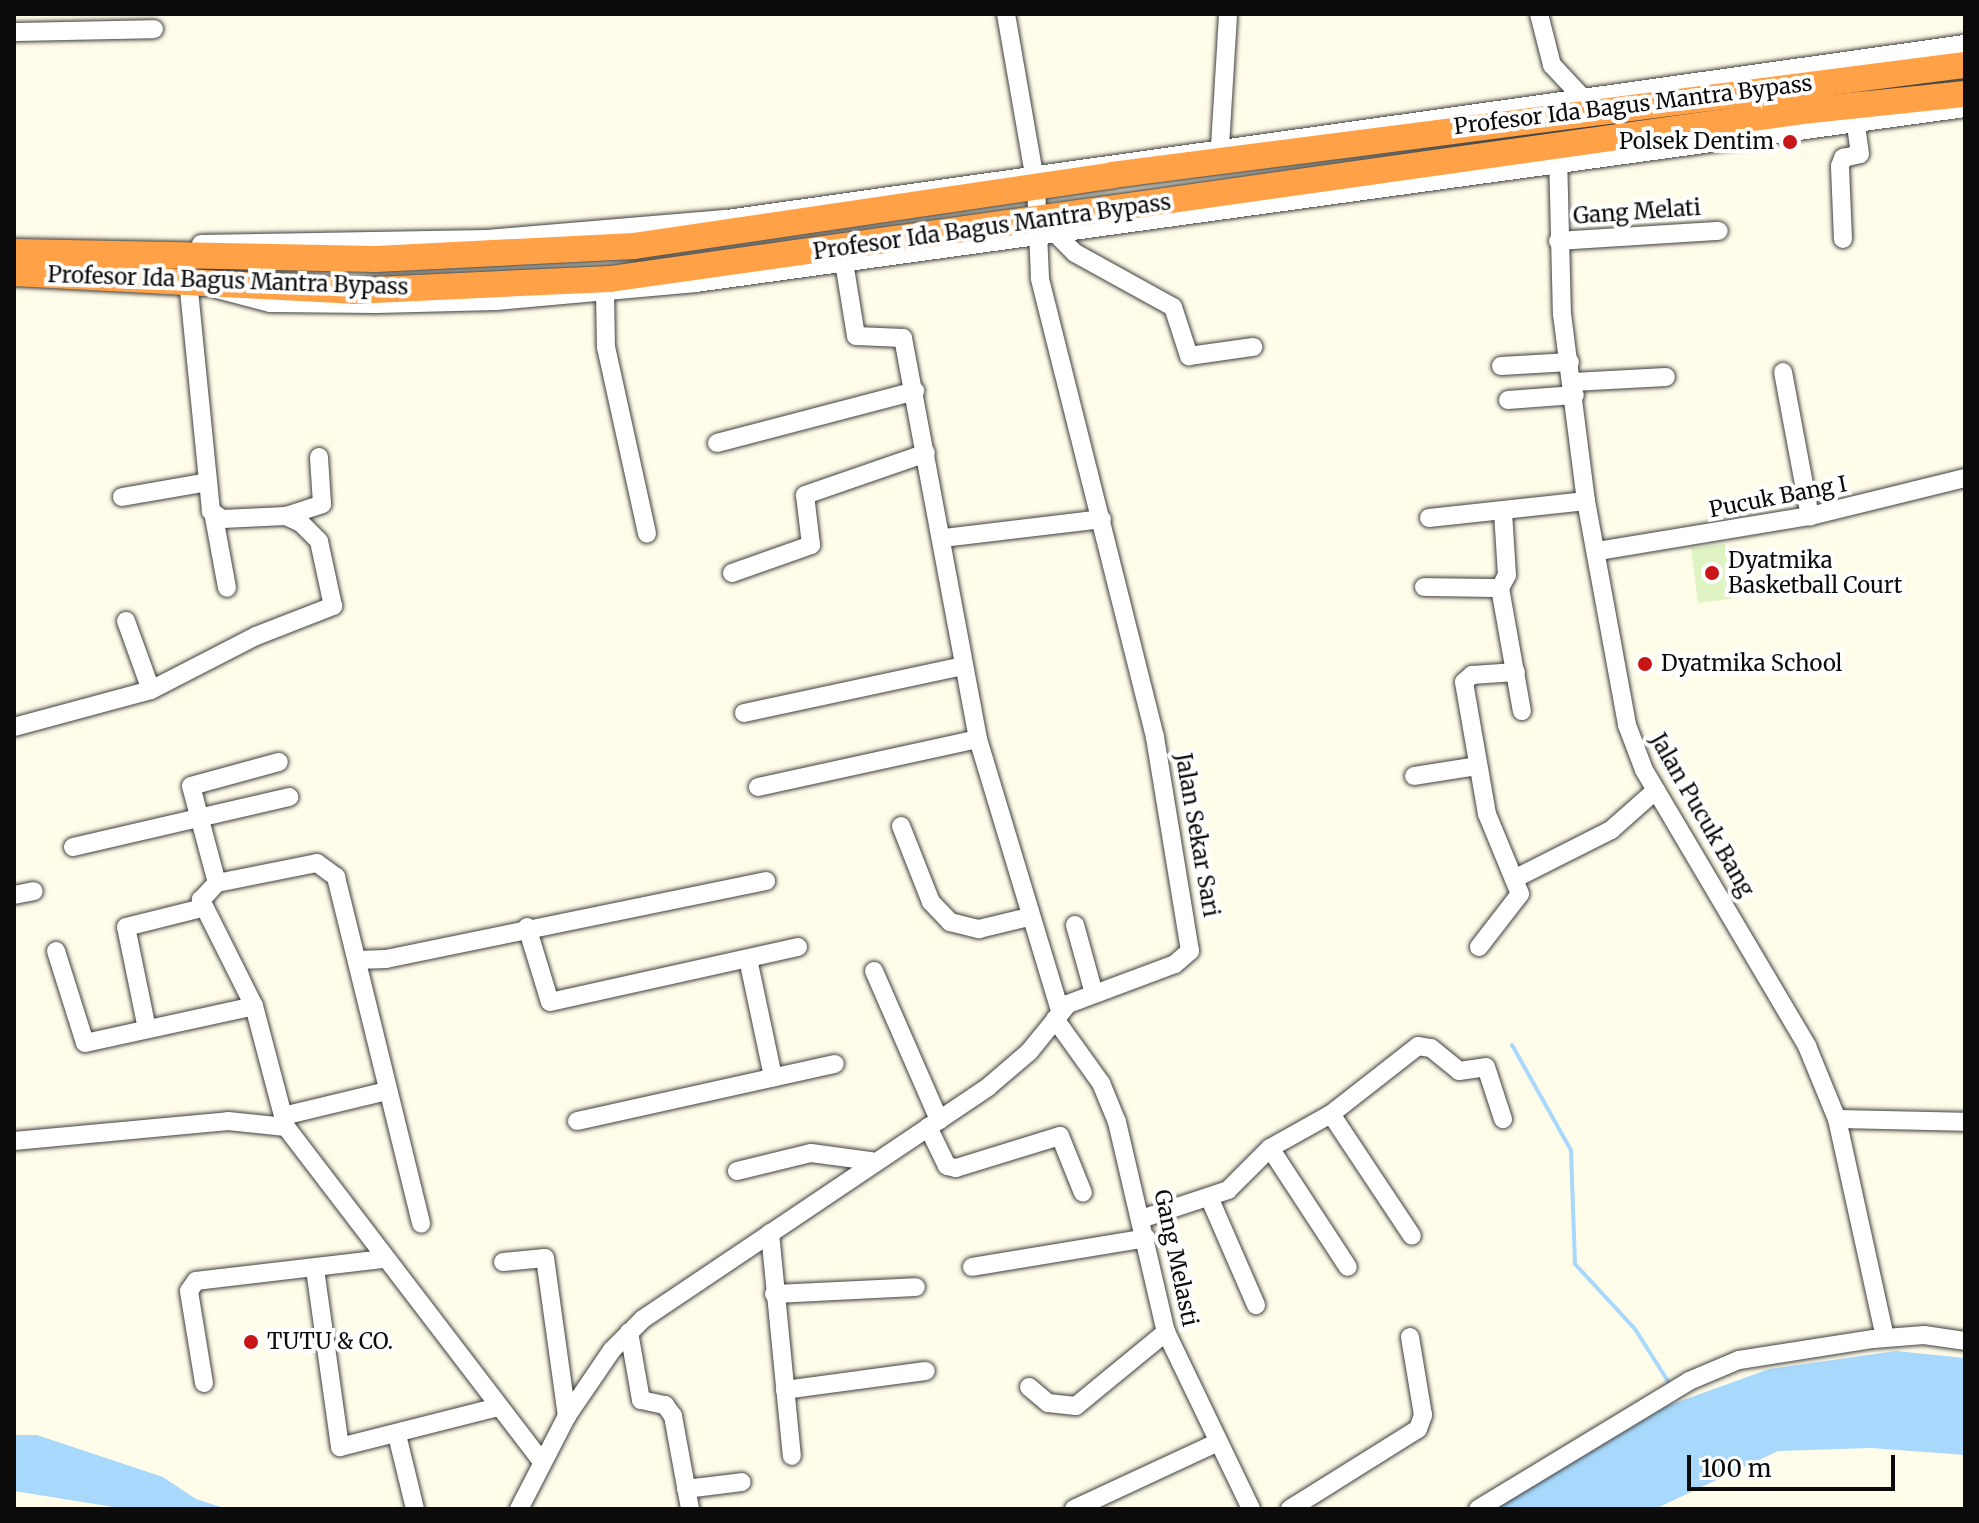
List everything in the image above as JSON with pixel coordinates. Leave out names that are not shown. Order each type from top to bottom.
[{"type":"highway","name":"Profesor Ida Bagus Mantra Bypass","points":[[14,252],[376,259],[620,247],[1035,179],[1407,127],[1965,65]]},
{"type":"highway","name":"Profesor Ida Bagus Mantra Bypass","points":[[14,273],[353,291],[610,279],[1045,229],[1558,155],[1724,124],[1965,94]]},
{"type":"highway","points":[[1715,95],[1724,124]]},
{"type":"highway","points":[[165,256],[196,281]]},
{"type":"street","name":"Jalan Sekar Sari","points":[[519,1509],[541,1460],[567,1416],[629,1332],[871,1161],[934,1124],[1010,1069],[1057,1015],[1093,990],[1175,964],[1190,951],[1191,940],[1155,737],[1040,278],[1045,229],[1006,14]]},
{"type":"street","points":[[1220,146],[1228,14]]},
{"type":"street","points":[[1539,14],[1552,65],[1580,95]]},
{"type":"street","points":[[14,32],[154,29]]},
{"type":"street","points":[[1035,179],[1220,146],[1407,127],[1580,95],[1965,44]]},
{"type":"street","points":[[1558,155],[1965,108]]},
{"type":"street","points":[[1843,239],[1840,166],[1843,158],[1860,154],[1855,119]]},
{"type":"street","name":"Jalan Pucuk Bang","points":[[1558,155],[1558,241],[1586,501],[1598,551],[1627,725],[1656,790],[1807,1046],[1837,1119],[1885,1338]]},
{"type":"street","points":[[227,588],[208,482],[196,281],[245,300],[306,305],[605,292],[844,262],[1045,229],[1075,253],[1173,307],[1189,356],[1253,347]]},
{"type":"street","name":"Gang Melati","points":[[1558,241],[1719,231]]},
{"type":"street","name":"Gang Melasti","points":[[844,262],[856,336],[902,336],[943,538],[978,739],[1057,1015],[1106,1096],[1130,1156],[1166,1332],[1216,1443],[1251,1509]]},
{"type":"street","points":[[605,292],[606,347],[647,534]]},
{"type":"street","points":[[1501,366],[1570,362]]},
{"type":"street","points":[[1783,372],[1810,516]]},
{"type":"street","points":[[1508,400],[1666,377]]},
{"type":"street","points":[[717,443],[915,391]]},
{"type":"street","points":[[732,573],[811,545],[805,495],[926,453]]},
{"type":"street","points":[[214,517],[286,516],[322,504],[319,457]]},
{"type":"street","name":"Pucuk Bang I","points":[[1598,551],[1810,516],[1965,478]]},
{"type":"street","points":[[122,497],[208,482]]},
{"type":"street","points":[[1429,518],[1586,501]]},
{"type":"street","points":[[1503,512],[1507,575],[1500,588],[1522,711]]},
{"type":"street","points":[[14,727],[151,690],[256,636],[333,606],[319,541],[286,516]]},
{"type":"street","points":[[943,538],[1102,519]]},
{"type":"street","points":[[1424,587],[1500,588]]},
{"type":"street","points":[[126,621],[151,690]]},
{"type":"street","points":[[744,713],[963,666]]},
{"type":"street","points":[[1479,947],[1517,905],[1514,879],[1487,814],[1464,682],[1472,675],[1516,672]]},
{"type":"street","points":[[758,787],[978,739]]},
{"type":"street","points":[[217,883],[190,792],[199,781],[279,762]]},
{"type":"street","points":[[1414,776],[1477,766]]},
{"type":"street","points":[[1514,879],[1611,830],[1656,790]]},
{"type":"street","points":[[73,847],[289,797]]},
{"type":"street","points":[[901,826],[931,902],[950,922],[979,929],[1029,917]]},
{"type":"street","points":[[421,1224],[336,877],[326,865],[217,883],[203,892],[202,908],[254,1006],[284,1121],[384,1259],[541,1460]]},
{"type":"street","points":[[357,960],[386,959],[527,927],[766,881]]},
{"type":"street","points":[[14,895],[34,891]]},
{"type":"street","points":[[147,1029],[126,927],[202,908]]},
{"type":"street","points":[[1075,925],[1093,990]]},
{"type":"street","points":[[527,927],[550,1002],[798,947]]},
{"type":"street","points":[[56,951],[85,1043],[254,1006]]},
{"type":"street","points":[[748,959],[773,1077]]},
{"type":"street","points":[[874,971],[934,1124],[947,1166],[956,1168],[1060,1136],[1083,1193]]},
{"type":"street","points":[[1141,1219],[1228,1190],[1270,1148],[1331,1114],[1423,1045],[1459,1071],[1486,1067],[1503,1119]]},
{"type":"street","points":[[577,1121],[835,1064]]},
{"type":"street","points":[[14,1141],[228,1121],[284,1121],[387,1091]]},
{"type":"street","points":[[1331,1114],[1412,1236]]},
{"type":"street","points":[[1837,1119],[1965,1122]]},
{"type":"street","points":[[1270,1148],[1348,1267]]},
{"type":"street","points":[[737,1171],[811,1153],[871,1161]]},
{"type":"street","points":[[1209,1197],[1256,1305]]},
{"type":"street","points":[[770,1233],[792,1456]]},
{"type":"street","points":[[972,1267],[1147,1238]]},
{"type":"street","points":[[204,1383],[191,1285],[384,1259]]},
{"type":"street","points":[[503,1262],[546,1261],[567,1416]]},
{"type":"street","points":[[315,1269],[340,1447],[498,1407]]},
{"type":"street","points":[[774,1294],[916,1287]]},
{"type":"street","points":[[629,1332],[641,1400],[665,1405],[673,1416],[690,1509]]},
{"type":"street","points":[[1029,1387],[1048,1403],[1076,1406],[1166,1332]]},
{"type":"street","points":[[1290,1509],[1418,1429],[1423,1415],[1410,1337]]},
{"type":"street","points":[[1478,1509],[1665,1399],[1689,1381],[1787,1350],[1885,1338],[1965,1341]]},
{"type":"street","points":[[785,1390],[926,1371]]},
{"type":"street","points":[[397,1435],[415,1509]]},
{"type":"street","points":[[1074,1509],[1216,1443]]},
{"type":"street","points":[[686,1489],[742,1482]]},
{"type":"green space","name":"Dyatmika Basketball Court","points":[[1725,544],[1732,599],[1698,603],[1691,548]]},
{"type":"water","points":[[1896,1351],[1965,1358],[1965,1455],[1871,1448],[1778,1451],[1655,1509],[1495,1509],[1667,1406],[1769,1369]]},
{"type":"water","points":[[14,1435],[37,1435],[163,1477],[196,1499],[227,1509],[126,1509],[14,1491]]},
{"type":"waterway","points":[[1512,1045],[1571,1150],[1575,1264],[1635,1329],[1671,1386]]},
{"type":"place","name":"Polsek Dentim","points":[[1790,142]]},
{"type":"place","name":"Dyatmika Basketball Court","points":[[1712,573]]},
{"type":"place","name":"Dyatmika School","points":[[1645,664]]},
{"type":"place","name":"TUTU & CO.","points":[[251,1342]]}]
